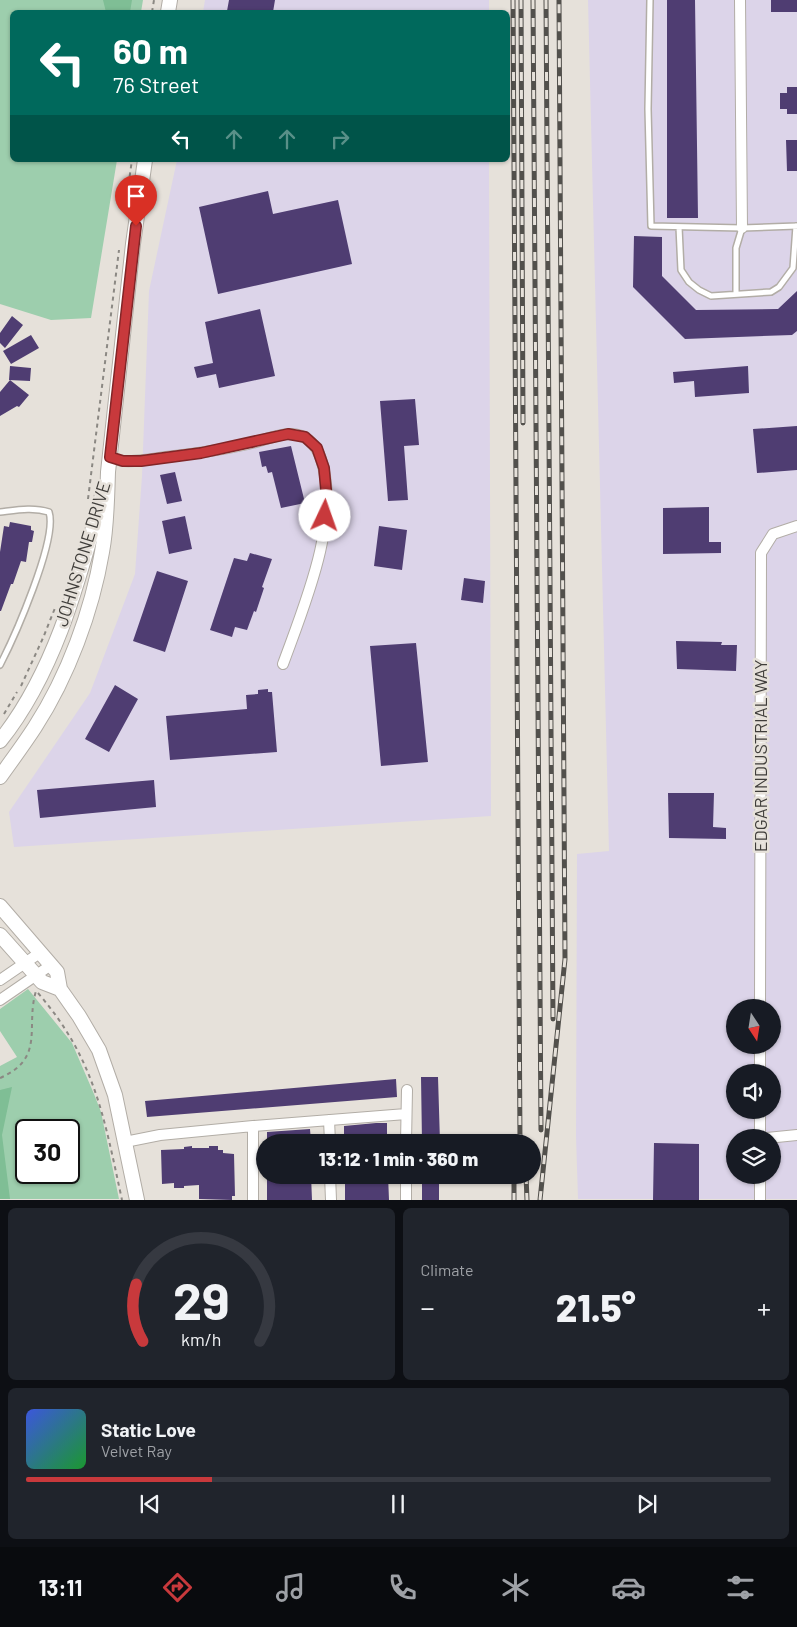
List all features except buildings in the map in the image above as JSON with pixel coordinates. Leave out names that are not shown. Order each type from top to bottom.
[{"type":"main road","name":"JOHNSTONE DRIVE","points":[[0,777],[36,726],[52,697],[84,622],[95,588],[107,510],[108,472],[145,162]]},
{"type":"main road","name":"JOHNSTONE DRIVE","points":[[0,741],[25,704],[48,660],[67,615],[83,569],[108,472]]},
{"type":"main road","points":[[0,906],[57,972],[60,989],[99,1050],[115,1095],[137,1200]]},
{"type":"main road","points":[[0,935],[26,964],[37,982],[60,989]]},
{"type":"street","points":[[740,0],[742,228]]},
{"type":"street","points":[[110,457],[123,461],[141,461],[201,453],[288,434],[305,437],[317,448],[324,468],[327,500],[323,532],[308,598],[284,664]]},
{"type":"street","name":"EDGAR INDUSTRIAL WAY","points":[[760,999],[761,553],[773,534],[797,526]]},
{"type":"street","points":[[0,980],[41,952]]},
{"type":"street","points":[[0,1000],[37,982],[51,965]]},
{"type":"street","points":[[406,1134],[407,1090]]},
{"type":"street","points":[[125,1142],[160,1134],[406,1114]]},
{"type":"street","points":[[330,1120],[330,1134]]},
{"type":"street","points":[[252,1126],[253,1200]]},
{"type":"street","points":[[781,1137],[797,1135]]},
{"type":"street","points":[[330,1184],[331,1200]]},
{"type":"street","points":[[406,1184],[406,1200]]},
{"type":"street","points":[[760,1184],[760,1200]]},
{"type":"lane","points":[[650,0],[648,109],[651,226],[742,228],[796,226],[794,268],[779,287],[771,292],[711,296],[689,282],[681,270],[679,227]]},
{"type":"lane","points":[[736,294],[736,248],[742,228]]},
{"type":"lane","points":[[0,512],[40,510],[49,512],[50,517],[48,534],[33,592],[0,665]]},
{"type":"path","points":[[125,208],[132,162]]},
{"type":"path","points":[[88,501],[120,246]]},
{"type":"path","points":[[0,720],[20,687],[44,638],[57,604]]},
{"type":"path","points":[[0,1078],[20,1066],[27,1056],[32,1043],[32,1004],[37,982]]},
{"type":"path","points":[[36,991],[70,1036],[93,1082],[105,1119],[122,1200]]},
{"type":"shaded area","points":[[205,0],[489,0],[489,10],[203,10]]},
{"type":"shaded area","points":[[588,0],[797,0],[797,1199],[578,1199],[576,1136],[577,854],[609,851]]},
{"type":"shaded area","points":[[177,162],[489,162],[491,816],[14,847],[9,812],[90,693],[135,574],[142,476],[149,291]]},
{"type":"green space","points":[[0,0],[143,0],[141,10],[10,10],[10,162],[117,162],[91,318],[51,320],[0,304]]},
{"type":"green space","points":[[103,0],[132,0],[130,10],[106,10]]},
{"type":"green space","points":[[28,989],[72,1043],[101,1112],[119,1199],[0,1199],[0,1066],[17,1057],[0,1031],[0,1009]]},
{"type":"green space","points":[[12,1087],[2,1135],[10,1199],[0,1199],[0,1090]]},
{"type":"railway","points":[[513,0],[520,1134]]},
{"type":"railway","points":[[521,0],[523,423]]},
{"type":"railway","points":[[533,0],[541,1130]]},
{"type":"railway","points":[[546,0],[553,1019]]},
{"type":"railway","points":[[540,1200],[565,959],[559,0]]},
{"type":"railway","points":[[514,1184],[514,1200]]},
{"type":"railway","points":[[526,1184],[527,1200]]},
{"type":"route","points":[[136,226],[110,457],[123,461],[141,461],[201,453],[288,434],[305,437],[317,448],[324,468],[327,500],[325,516]]}]
